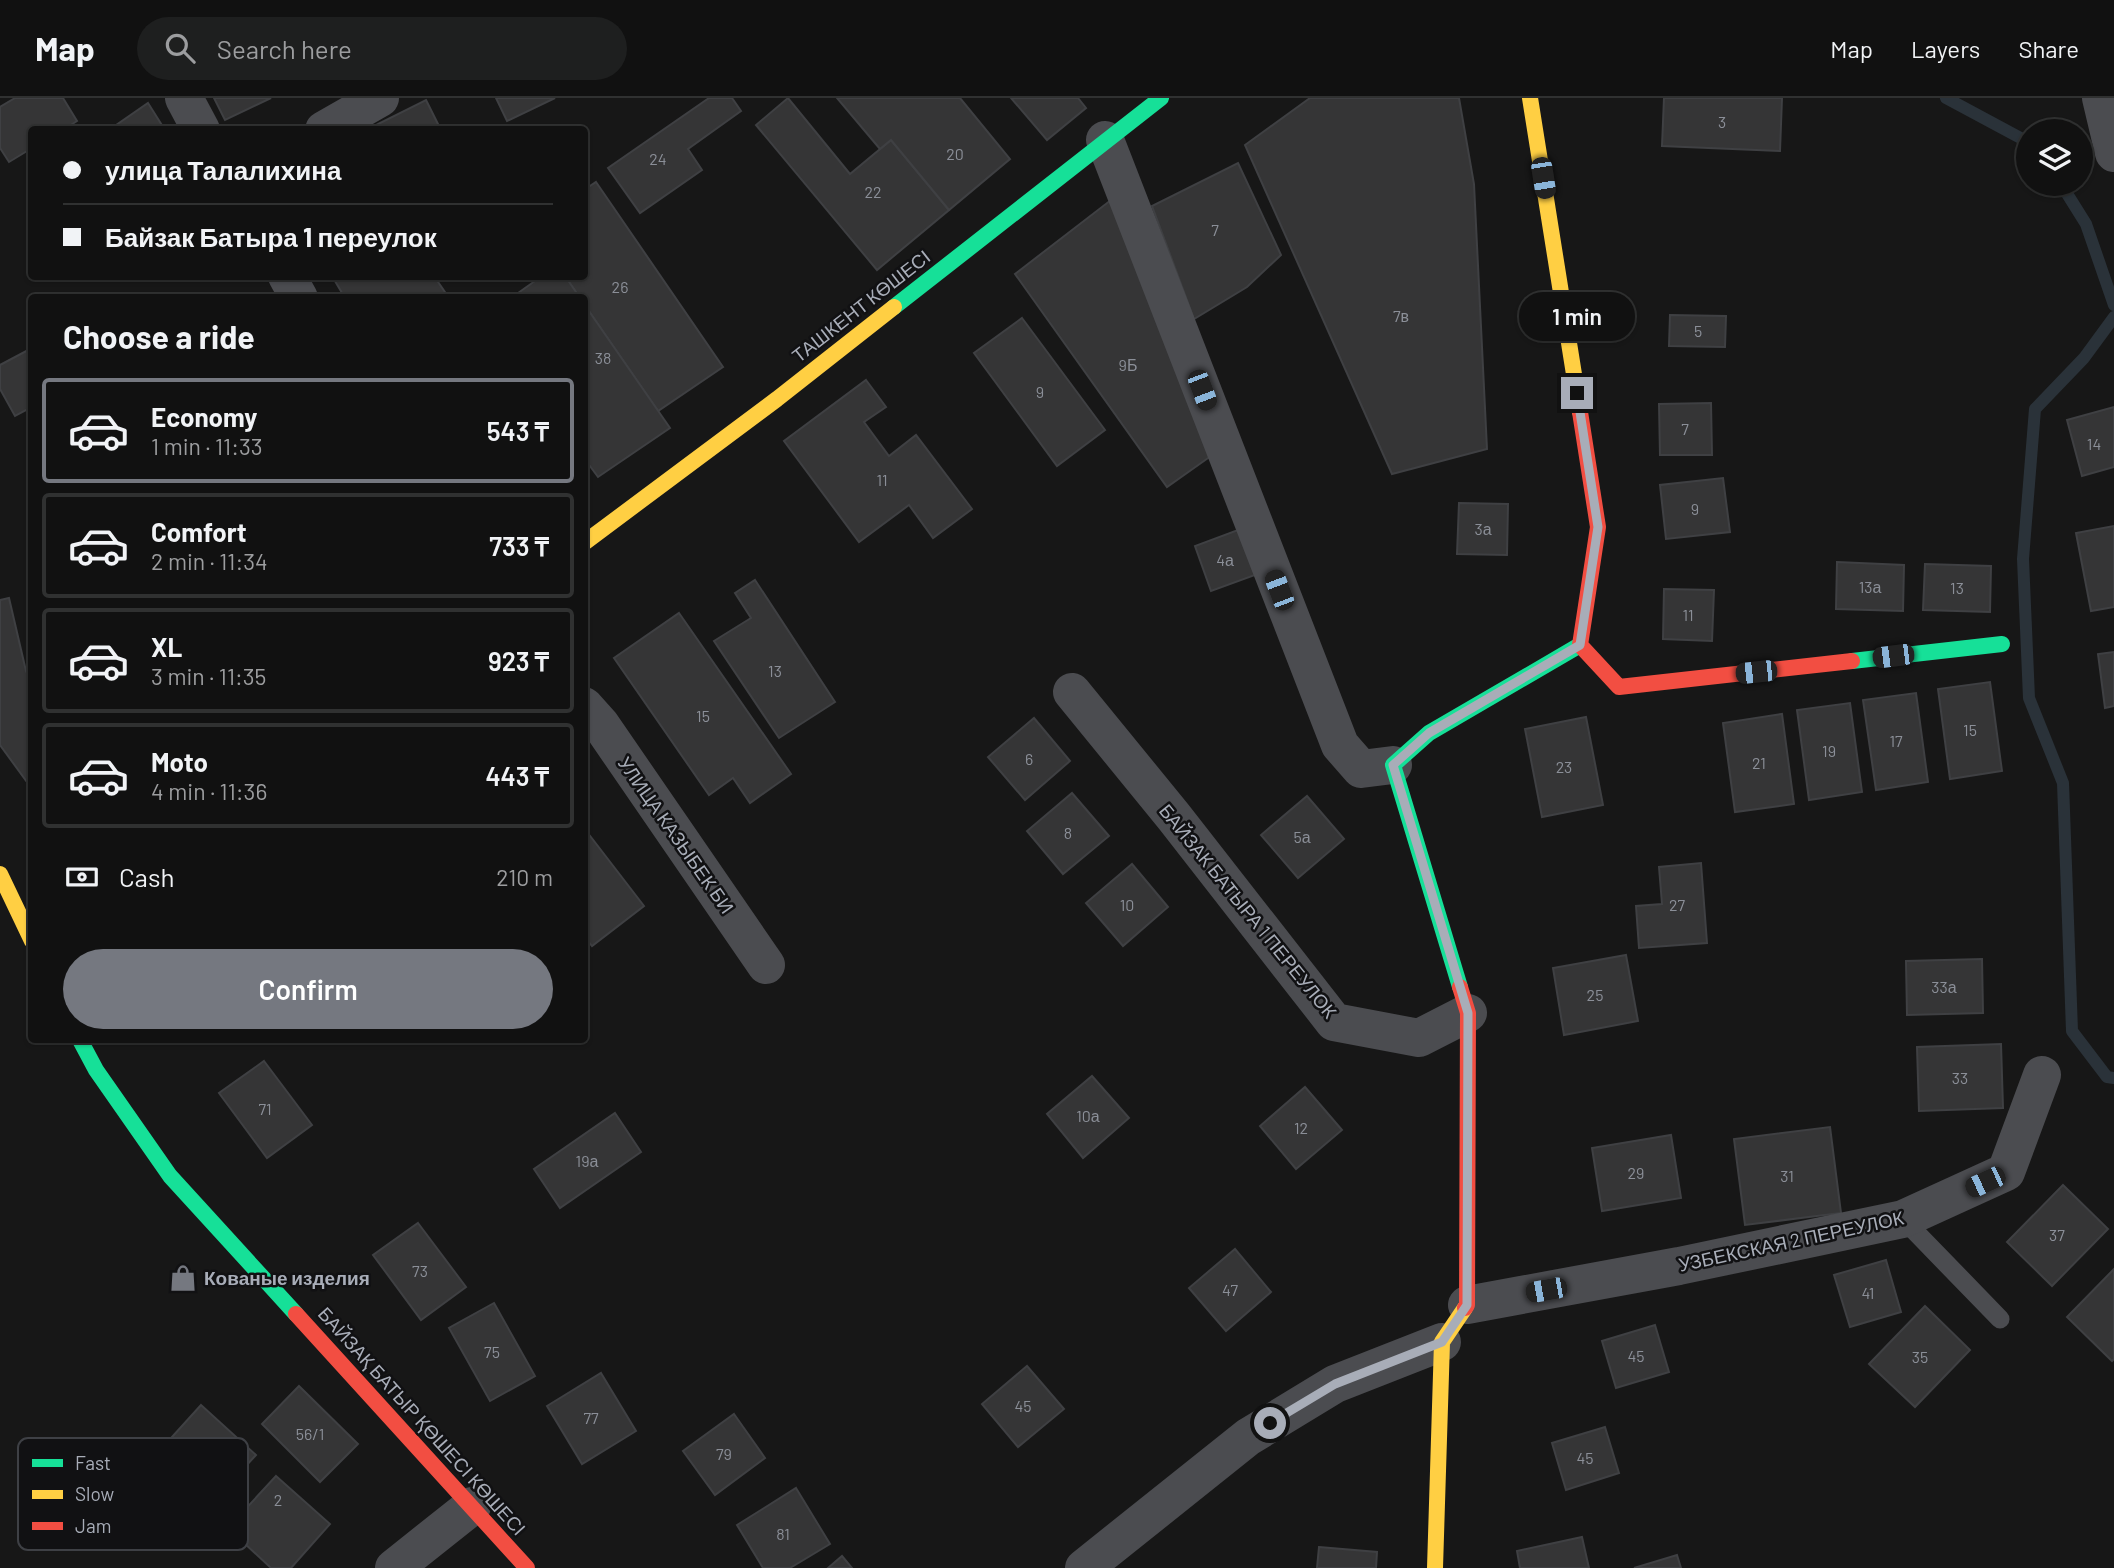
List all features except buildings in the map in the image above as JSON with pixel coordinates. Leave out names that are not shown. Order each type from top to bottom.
[{"type":"street","points":[[184,98],[199,126]]},
{"type":"street","points":[[331,126],[380,98]]},
{"type":"street","name":"ТАШКЕНТ КӨШЕСІ","points":[[588,540],[777,399],[1161,98]]},
{"type":"street","points":[[1530,98],[1598,527],[1580,645]]},
{"type":"street","points":[[2101,98],[2114,153]]},
{"type":"street","points":[[1105,140],[1340,745],[1362,769],[1393,765],[1429,733],[1580,645]]},
{"type":"street","points":[[1580,645],[1619,687],[2002,644]]},
{"type":"street","name":"БАЙЗАК БАТЫРА 1 ПЕРЕУЛОК","points":[[1072,692],[1174,817],[1334,1022],[1419,1038],[1468,1013]]},
{"type":"street","name":"УЛИЦА КАЗЫБЕК БИ","points":[[588,710],[601,725],[766,965]]},
{"type":"street","points":[[1393,765],[1468,1013],[1467,1305],[1442,1342],[1435,1568]]},
{"type":"street","points":[[0,874],[7,911],[28,936]]},
{"type":"street","points":[[7,911],[28,899]]},
{"type":"street","name":"БАЙЗАҚ БАТЫР ҚӨШЕСІ КӨШЕСІ","points":[[82,1043],[96,1070],[170,1176],[527,1568]]},
{"type":"street","name":"УЗБЕКСКАЯ 2 ПЕРЕУЛОК","points":[[1467,1305],[1679,1266],[1903,1219],[2006,1172],[2042,1075]]},
{"type":"street","points":[[1084,1568],[1248,1437],[1335,1384],[1442,1342]]},
{"type":"street","points":[[394,1568],[472,1506]]},
{"type":"lane","points":[[1903,1219],[2000,1319]]},
{"type":"waterway","points":[[1946,98],[2016,136]]},
{"type":"waterway","points":[[2068,196],[2086,224],[2114,305]]},
{"type":"waterway","points":[[2114,317],[2084,358],[2035,409],[2023,559],[2029,698],[2063,783],[2072,1031],[2107,1077],[2114,1078]]},
{"type":"traffic: fast","points":[[894,307],[1161,98]]},
{"type":"traffic: fast","points":[[1852,661],[2002,644]]},
{"type":"traffic: fast","points":[[1460,987],[1393,765],[1429,733],[1580,645]]},
{"type":"traffic: fast","points":[[82,1043],[96,1070],[170,1176],[296,1314]]},
{"type":"traffic: slow","points":[[1530,98],[1580,412]]},
{"type":"traffic: slow","points":[[588,540],[777,399],[894,307]]},
{"type":"traffic: slow","points":[[0,874],[28,933]]},
{"type":"traffic: slow","points":[[1435,1568],[1442,1342],[1465,1308]]},
{"type":"traffic: jam","points":[[1580,412],[1598,527],[1580,645],[1619,687],[1852,661]]},
{"type":"traffic: jam","points":[[1460,987],[1468,1013],[1465,1308]]},
{"type":"traffic: jam","points":[[296,1314],[527,1568]]},
{"type":"place","name":"Кованые изделия","points":[[183,1278]]},
{"type":"route","points":[[1270,1423],[1335,1384],[1442,1342],[1467,1305],[1468,1013],[1393,765],[1429,733],[1580,645],[1598,527],[1577,393]]}]
